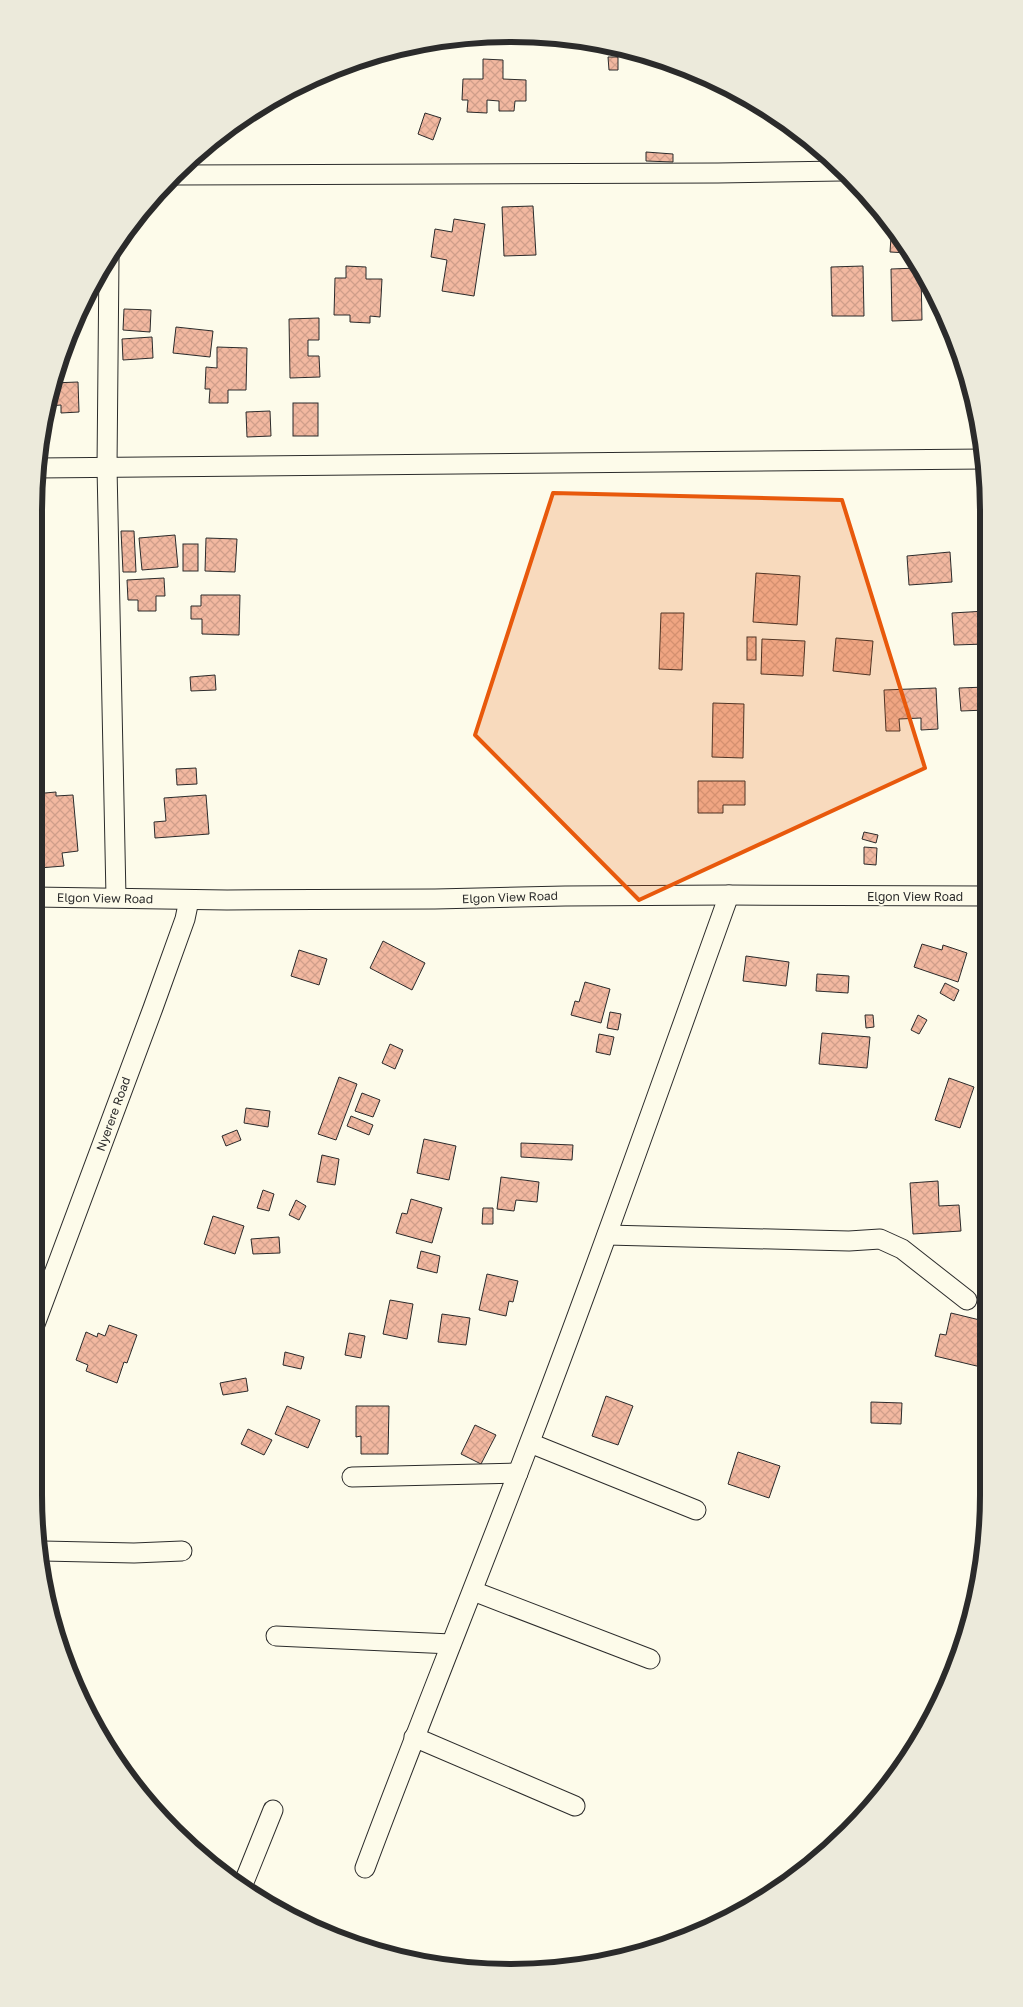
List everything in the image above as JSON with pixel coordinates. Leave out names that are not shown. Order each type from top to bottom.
[{"type":"street","points":[[185,175],[718,174],[834,171]]},
{"type":"street","points":[[109,271],[106,467],[116,897]]},
{"type":"street","points":[[45,468],[977,460]]},
{"type":"street","points":[[365,1868],[414,1737],[530,1442],[607,1235],[729,895]]},
{"type":"street","name":"Elgon View Road","points":[[42,897],[190,900],[729,895],[980,896]]},
{"type":"street","name":"Nyerere Road","points":[[42,1305],[156,999],[190,900]]},
{"type":"street","points":[[607,1235],[849,1241],[880,1239],[902,1249],[967,1300]]},
{"type":"street","points":[[530,1442],[696,1510]]},
{"type":"street","points":[[352,1477],[518,1473]]},
{"type":"street","points":[[46,1551],[134,1553],[182,1551]]},
{"type":"street","points":[[473,1591],[650,1660]]},
{"type":"street","points":[[276,1636],[451,1644]]},
{"type":"street","points":[[414,1737],[575,1806]]},
{"type":"street","points":[[245,1881],[274,1810]]},
{"type":"highlighted area","points":[[553,493],[842,500],[925,768],[639,900],[475,735]]},
{"type":"building","points":[[608,57],[618,57],[618,70],[609,70]]},
{"type":"building","points":[[483,59],[503,60],[503,79],[526,80],[526,101],[515,101],[514,111],[499,111],[499,101],[487,100],[487,113],[467,112],[468,100],[462,100],[463,79],[483,79]]},
{"type":"building","points":[[425,113],[441,118],[433,140],[418,134]]},
{"type":"building","points":[[646,152],[673,154],[673,162],[646,161]]},
{"type":"building","points":[[533,206],[536,255],[504,256],[502,207]]},
{"type":"building","points":[[454,219],[485,224],[474,296],[442,291],[447,260],[431,257],[435,229],[452,232]]},
{"type":"building","points":[[891,236],[902,253],[890,252]]},
{"type":"building","points":[[346,266],[366,267],[366,279],[382,279],[380,317],[370,316],[370,323],[350,322],[350,315],[334,315],[335,278],[346,278]]},
{"type":"building","points":[[863,266],[864,316],[832,316],[831,267]]},
{"type":"building","points":[[912,268],[918,277],[921,283],[922,320],[892,321],[891,269]]},
{"type":"building","points":[[124,309],[151,310],[150,332],[123,330]]},
{"type":"building","points":[[319,318],[319,340],[308,340],[308,356],[319,356],[320,377],[290,378],[289,319]]},
{"type":"building","points":[[176,327],[213,331],[210,357],[173,353]]},
{"type":"building","points":[[152,337],[153,358],[123,360],[122,339]]},
{"type":"building","points":[[217,347],[247,348],[246,390],[228,390],[228,403],[209,403],[210,389],[205,389],[206,367],[217,368]]},
{"type":"building","points":[[78,382],[79,412],[61,413],[61,405],[55,406],[60,383]]},
{"type":"building","points":[[293,403],[318,403],[318,436],[293,436]]},
{"type":"building","points":[[270,411],[271,436],[247,437],[246,412]]},
{"type":"building","points":[[121,531],[134,531],[136,572],[123,572]]},
{"type":"building","points":[[175,535],[178,567],[142,570],[139,538]]},
{"type":"building","points":[[206,538],[237,539],[235,572],[205,571]]},
{"type":"building","points":[[183,544],[198,544],[198,571],[183,571]]},
{"type":"building","points":[[950,552],[952,582],[909,585],[907,556]]},
{"type":"building","points":[[756,573],[800,576],[797,625],[753,622]]},
{"type":"building","points":[[164,578],[165,596],[156,596],[156,611],[138,611],[138,600],[128,600],[127,580]]},
{"type":"building","points":[[201,595],[240,595],[239,635],[202,634],[202,619],[191,619],[191,606],[201,606]]},
{"type":"building","points":[[980,611],[980,644],[954,645],[952,613]]},
{"type":"building","points":[[661,613],[684,613],[682,670],[659,669]]},
{"type":"building","points":[[747,637],[756,637],[756,660],[747,660]]},
{"type":"building","points":[[836,638],[873,641],[870,675],[833,671]]},
{"type":"building","points":[[762,639],[805,641],[803,676],[761,674]]},
{"type":"building","points":[[215,675],[216,690],[191,691],[190,677]]},
{"type":"building","points":[[980,687],[980,710],[961,711],[959,688]]},
{"type":"building","points":[[936,688],[938,729],[921,730],[921,718],[899,719],[900,731],[886,731],[884,690]]},
{"type":"building","points":[[713,703],[744,704],[743,758],[712,757]]},
{"type":"building","points":[[196,768],[197,784],[177,785],[176,769]]},
{"type":"building","points":[[698,781],[745,781],[745,805],[723,805],[723,813],[698,813]]},
{"type":"building","points":[[56,792],[56,796],[73,795],[78,851],[62,853],[64,866],[42,868],[42,793]]},
{"type":"building","points":[[206,795],[209,834],[155,838],[154,822],[166,821],[164,798]]},
{"type":"building","points":[[864,832],[878,835],[876,843],[862,839]]},
{"type":"building","points":[[864,847],[877,848],[876,865],[864,864]]},
{"type":"building","points":[[383,941],[425,963],[412,990],[370,968]]},
{"type":"building","points":[[922,944],[942,950],[943,945],[967,953],[958,982],[914,967]]},
{"type":"building","points":[[299,950],[327,959],[319,985],[291,976]]},
{"type":"building","points":[[746,956],[789,962],[786,986],[743,981]]},
{"type":"building","points":[[817,974],[849,976],[848,993],[816,991]]},
{"type":"building","points":[[585,982],[610,989],[601,1023],[571,1015],[575,1001],[579,1002]]},
{"type":"building","points":[[945,983],[959,990],[954,1001],[940,993]]},
{"type":"building","points":[[610,1012],[621,1014],[618,1030],[607,1028]]},
{"type":"building","points":[[865,1015],[873,1015],[874,1027],[866,1028]]},
{"type":"building","points":[[918,1015],[927,1020],[919,1034],[911,1030]]},
{"type":"building","points":[[822,1033],[870,1037],[867,1068],[819,1064]]},
{"type":"building","points":[[599,1034],[614,1037],[610,1055],[596,1052]]},
{"type":"building","points":[[390,1044],[403,1050],[395,1069],[382,1063]]},
{"type":"building","points":[[339,1077],[357,1084],[336,1140],[318,1134]]},
{"type":"building","points":[[949,1078],[974,1087],[960,1128],[935,1120]]},
{"type":"building","points":[[362,1093],[380,1100],[373,1117],[355,1111]]},
{"type":"building","points":[[246,1108],[270,1111],[268,1127],[244,1123]]},
{"type":"building","points":[[351,1116],[373,1125],[369,1135],[347,1126]]},
{"type":"building","points":[[237,1130],[241,1140],[226,1146],[222,1136]]},
{"type":"building","points":[[424,1139],[456,1146],[449,1180],[417,1173]]},
{"type":"building","points":[[521,1143],[573,1145],[572,1160],[521,1157]]},
{"type":"building","points":[[322,1155],[339,1159],[335,1185],[317,1182]]},
{"type":"building","points":[[501,1177],[539,1182],[537,1202],[516,1200],[514,1211],[497,1209]]},
{"type":"building","points":[[938,1181],[939,1206],[959,1205],[961,1231],[913,1234],[910,1183]]},
{"type":"building","points":[[263,1190],[274,1194],[269,1211],[257,1208]]},
{"type":"building","points":[[411,1199],[442,1208],[432,1243],[396,1233],[402,1213],[407,1214]]},
{"type":"building","points":[[296,1200],[306,1206],[299,1220],[289,1215]]},
{"type":"building","points":[[483,1208],[493,1208],[493,1224],[482,1224]]},
{"type":"building","points":[[213,1216],[244,1226],[235,1254],[204,1244]]},
{"type":"building","points":[[279,1237],[280,1253],[253,1254],[251,1239]]},
{"type":"building","points":[[421,1251],[440,1256],[437,1273],[417,1268]]},
{"type":"building","points":[[487,1274],[518,1281],[513,1302],[509,1301],[506,1316],[479,1310]]},
{"type":"building","points":[[390,1300],[413,1304],[407,1339],[383,1334]]},
{"type":"building","points":[[951,1313],[980,1320],[980,1367],[935,1356],[940,1334],[946,1335]]},
{"type":"building","points":[[442,1314],[470,1318],[466,1345],[438,1342]]},
{"type":"building","points":[[109,1325],[137,1335],[127,1363],[124,1362],[117,1383],[86,1371],[88,1365],[76,1360],[86,1332],[97,1337],[98,1333],[105,1336]]},
{"type":"building","points":[[349,1333],[365,1336],[361,1358],[345,1355]]},
{"type":"building","points":[[285,1352],[304,1357],[301,1369],[283,1365]]},
{"type":"building","points":[[246,1378],[248,1391],[223,1395],[220,1383]]},
{"type":"building","points":[[606,1396],[633,1406],[618,1445],[592,1436]]},
{"type":"building","points":[[871,1402],[902,1403],[901,1424],[871,1423]]},
{"type":"building","points":[[287,1406],[320,1420],[308,1448],[275,1434]]},
{"type":"building","points":[[356,1406],[389,1406],[388,1454],[361,1454],[361,1436],[356,1437]]},
{"type":"building","points":[[475,1425],[496,1435],[481,1464],[461,1454]]},
{"type":"building","points":[[248,1429],[272,1440],[264,1455],[241,1444]]},
{"type":"building","points":[[738,1452],[780,1466],[769,1498],[728,1484]]}]
